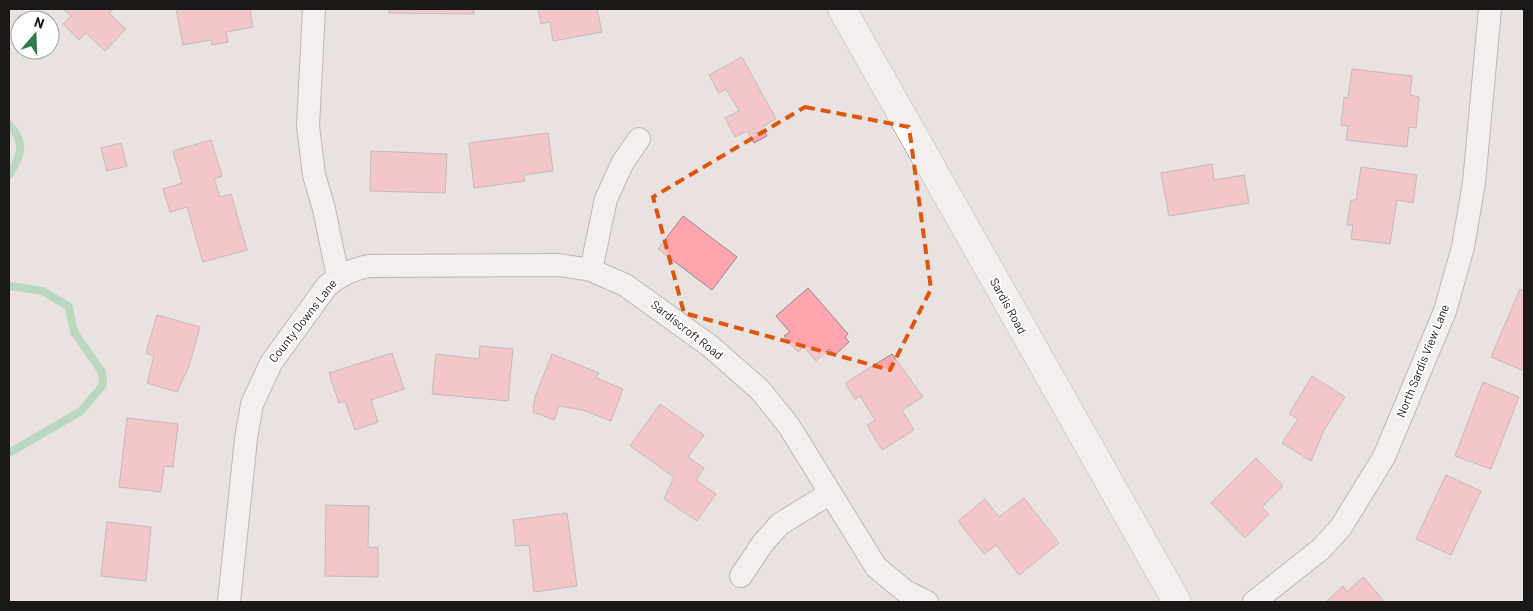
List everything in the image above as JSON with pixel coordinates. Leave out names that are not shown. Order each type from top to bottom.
[{"type":"main road","name":"Sardis Road","points":[[842,9],[1059,398],[1177,602]]},
{"type":"street","name":"County Downs Lane","points":[[229,602],[246,438],[252,404],[270,362],[327,286],[338,277],[324,209],[314,175],[308,126],[314,9]]},
{"type":"street","name":"North Sardis View Lane","points":[[1254,602],[1321,549],[1340,527],[1384,457],[1445,311],[1463,247],[1474,183],[1490,9]]},
{"type":"street","points":[[591,270],[606,199],[623,162],[639,139]]},
{"type":"street","name":"Sardiscroft Road","points":[[338,277],[354,269],[369,266],[559,265],[591,270],[625,285],[710,346],[760,390],[789,426],[876,567],[905,591],[927,602]]},
{"type":"street","points":[[741,576],[763,542],[780,524],[830,494]]},
{"type":"highlighted area","points":[[805,107],[909,127],[931,289],[890,370],[684,313],[653,197]]},
{"type":"building","points":[[63,9],[114,9],[109,13],[126,29],[105,51],[86,33],[79,40],[63,24],[71,16]]},
{"type":"building","points":[[176,9],[250,9],[253,27],[226,32],[228,42],[212,45],[211,40],[183,45]]},
{"type":"building","points":[[389,9],[474,9],[474,14],[389,13]]},
{"type":"building","points":[[538,9],[597,9],[602,32],[553,41],[550,22],[541,24]]},
{"type":"building","points":[[742,57],[776,119],[762,127],[767,136],[754,143],[747,131],[735,137],[725,118],[739,111],[726,89],[719,93],[709,75]]},
{"type":"building","points":[[1352,69],[1412,76],[1410,95],[1419,97],[1416,128],[1409,127],[1407,147],[1346,140],[1348,126],[1341,125],[1344,97],[1348,98]]},
{"type":"building","points":[[548,133],[553,171],[524,175],[525,181],[474,188],[469,143]]},
{"type":"building","points":[[211,140],[222,176],[214,179],[220,197],[231,194],[247,250],[203,262],[187,207],[170,212],[163,189],[182,183],[173,151]]},
{"type":"building","points":[[121,143],[127,166],[107,171],[101,148]]},
{"type":"building","points":[[371,151],[447,154],[445,193],[370,191]]},
{"type":"building","points":[[1212,164],[1214,180],[1244,175],[1249,203],[1169,216],[1161,173]]},
{"type":"building","points":[[1361,167],[1417,175],[1413,203],[1397,200],[1390,244],[1351,239],[1353,225],[1347,225],[1351,200],[1356,200]]},
{"type":"building","points":[[683,216],[737,257],[712,290],[658,249]]},
{"type":"building","points":[[808,288],[848,334],[845,337],[849,342],[835,355],[829,349],[816,361],[804,347],[798,352],[784,336],[790,332],[776,316]]},
{"type":"building","points":[[1520,289],[1524,291],[1524,371],[1491,357]]},
{"type":"building","points":[[157,315],[200,327],[189,366],[177,392],[147,383],[154,356],[146,353]]},
{"type":"building","points":[[480,346],[513,349],[508,401],[432,394],[436,354],[479,359]]},
{"type":"building","points":[[392,353],[404,389],[371,400],[378,422],[355,430],[345,401],[339,403],[329,373]]},
{"type":"building","points":[[552,354],[599,373],[596,378],[623,389],[611,421],[583,410],[559,406],[554,420],[533,412],[535,397]]},
{"type":"building","points":[[892,354],[923,397],[902,410],[914,430],[882,450],[867,425],[875,420],[860,396],[855,399],[845,383]]},
{"type":"building","points":[[1312,376],[1345,397],[1324,430],[1311,461],[1282,443],[1298,419],[1289,414]]},
{"type":"building","points":[[1483,382],[1519,397],[1491,469],[1455,456]]},
{"type":"building","points":[[660,404],[704,435],[688,457],[704,468],[696,480],[716,494],[697,521],[664,499],[674,477],[630,446]]},
{"type":"building","points":[[127,418],[178,424],[173,467],[164,466],[161,492],[119,487]]},
{"type":"building","points":[[1256,458],[1283,486],[1262,507],[1269,514],[1245,538],[1211,503]]},
{"type":"building","points":[[1446,475],[1481,491],[1451,555],[1416,539]]},
{"type":"building","points":[[1024,498],[1059,543],[1019,575],[996,545],[984,554],[958,521],[985,499],[999,517]]},
{"type":"building","points":[[326,505],[369,506],[368,547],[378,548],[378,577],[325,576]]},
{"type":"building","points":[[567,513],[577,586],[534,592],[529,545],[516,546],[513,520]]},
{"type":"building","points":[[107,522],[151,527],[146,581],[101,576]]},
{"type":"building","points":[[1363,577],[1385,602],[1326,602],[1343,586],[1347,592]]},
{"type":"waterway","points":[[9,124],[20,143],[17,161],[9,175]]},
{"type":"waterway","points":[[9,286],[43,291],[69,307],[74,332],[102,372],[103,385],[81,411],[9,453]]}]
